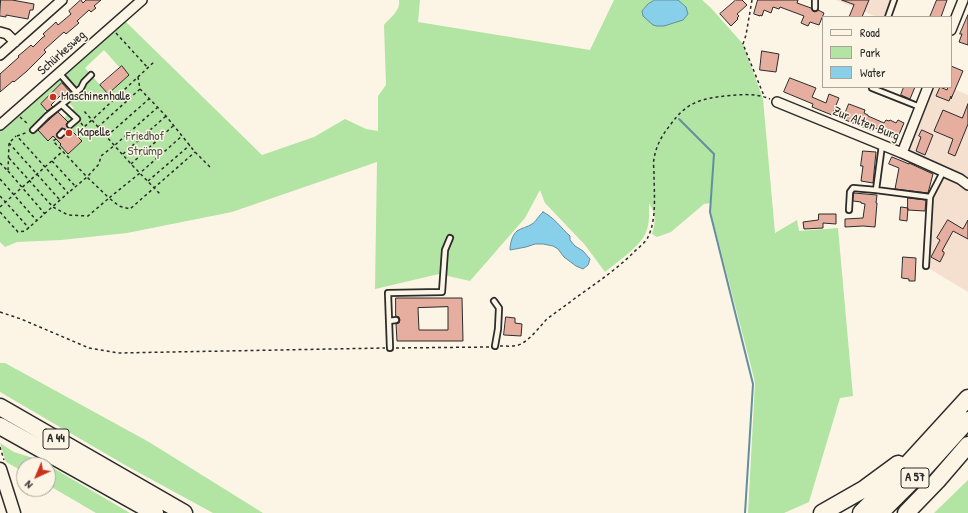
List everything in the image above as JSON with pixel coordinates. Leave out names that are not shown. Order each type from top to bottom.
[{"type":"highway","points":[[861,513],[968,398]]},
{"type":"highway","name":"A 44","points":[[0,407],[158,506]]},
{"type":"highway","name":"A 57","points":[[880,513],[924,469],[968,420]]},
{"type":"highway","name":"A 44","points":[[0,426],[83,472],[158,506],[184,513]]},
{"type":"highway","points":[[822,513],[864,489],[908,456],[936,432]]},
{"type":"highway","name":"A 57","points":[[906,513],[968,446]]},
{"type":"highway","points":[[83,472],[109,494],[138,513]]},
{"type":"highway","points":[[918,513],[937,481]]},
{"type":"highway","points":[[158,506],[190,513]]},
{"type":"main road","points":[[0,469],[14,513]]},
{"type":"street","points":[[0,55],[62,0]]},
{"type":"street","name":"Schürkesweg","points":[[0,125],[142,0]]},
{"type":"street","points":[[952,28],[963,0]]},
{"type":"street","points":[[0,32],[7,34],[15,42]]},
{"type":"street","points":[[902,153],[928,88]]},
{"type":"street","name":"Zur Alten Burg","points":[[777,102],[902,153],[960,179],[968,185]]},
{"type":"lane","points":[[815,0],[815,8]]},
{"type":"lane","points":[[888,16],[894,0]]},
{"type":"lane","points":[[59,73],[76,92]]},
{"type":"lane","points":[[33,130],[47,116],[81,88],[84,82],[91,75]]},
{"type":"lane","points":[[872,88],[920,107]]},
{"type":"lane","points":[[62,104],[77,119],[70,125]]},
{"type":"lane","points":[[876,190],[882,145]]},
{"type":"lane","points":[[926,266],[930,197],[944,172]]},
{"type":"lane","points":[[849,210],[850,192],[853,188],[930,197]]},
{"type":"lane","points":[[390,348],[388,293],[442,292],[445,250],[450,238]]},
{"type":"lane","points":[[494,301],[499,308],[498,329],[495,346]]},
{"type":"lane","points":[[389,321],[396,320]]},
{"type":"path","points":[[752,0],[743,44],[764,96]]},
{"type":"path","points":[[110,27],[148,68]]},
{"type":"path","points":[[84,127],[155,61]]},
{"type":"path","points":[[138,77],[140,89],[150,98],[195,152],[210,167]]},
{"type":"path","points":[[98,127],[140,89]]},
{"type":"path","points":[[107,136],[150,98]]},
{"type":"path","points":[[0,212],[18,232],[25,231],[87,177],[99,164],[101,156],[158,107]]},
{"type":"path","points":[[84,111],[160,194]]},
{"type":"path","points":[[8,171],[9,143],[17,136],[33,130],[16,112]]},
{"type":"path","points":[[123,154],[166,116]]},
{"type":"path","points":[[131,164],[173,126]]},
{"type":"path","points":[[62,133],[53,141],[109,198],[119,206],[130,209],[195,152]]},
{"type":"path","points":[[17,136],[68,193]]},
{"type":"path","points":[[9,158],[53,206],[68,215],[88,216],[182,136]]},
{"type":"path","points":[[9,143],[60,200]]},
{"type":"path","points":[[148,181],[190,145]]},
{"type":"path","points":[[0,207],[63,151]]},
{"type":"path","points":[[52,161],[76,186]]},
{"type":"path","points":[[0,163],[45,214]]},
{"type":"path","points":[[0,179],[37,221]]},
{"type":"path","points":[[0,196],[29,228]]},
{"type":"path","points":[[0,447],[2,453],[0,454]]},
{"type":"shaded area","points":[[836,0],[899,0],[892,16],[875,16]]},
{"type":"shaded area","points":[[928,88],[952,88],[968,95],[968,292],[928,268],[933,197],[945,177],[902,153]]},
{"type":"green space","name":"Friedhof Strümp","points":[[399,0],[420,0],[418,22],[590,50],[614,0],[655,0],[648,4],[642,11],[643,16],[686,7],[678,0],[702,0],[743,44],[763,99],[775,233],[797,220],[799,231],[838,228],[853,396],[840,398],[809,502],[784,513],[748,513],[755,384],[711,213],[710,203],[704,204],[671,232],[657,237],[652,234],[655,218],[649,203],[648,225],[644,237],[628,254],[605,272],[585,245],[545,203],[540,190],[525,218],[470,281],[439,274],[375,289],[377,162],[232,212],[127,233],[61,240],[17,242],[5,247],[0,242],[0,131],[124,20],[262,155],[314,137],[345,119],[366,129],[378,131],[378,96],[386,85],[384,25],[394,14],[399,4]],"holes":[[[104,50],[120,68],[122,67],[129,75],[108,94],[85,68]],[[62,84],[71,93],[65,99],[74,108],[64,118],[71,126],[70,128],[82,141],[68,154],[57,140],[64,133],[56,125],[49,132],[53,136],[49,141],[37,129],[49,118],[44,112],[46,110],[41,104]]]},
{"type":"green space","points":[[0,363],[5,363],[149,442],[263,513],[213,513],[125,465],[0,392]]},
{"type":"green space","points":[[0,443],[14,452],[30,457],[16,457],[16,468],[6,462]]},
{"type":"green space","points":[[56,470],[130,513],[96,513],[56,490]]},
{"type":"green space","points":[[968,480],[968,513],[934,513]]},
{"type":"water","points":[[655,0],[678,0],[686,7],[688,14],[683,20],[664,26],[653,25],[643,16],[642,11],[648,4]]},
{"type":"water","points":[[543,212],[551,217],[570,236],[570,240],[575,246],[583,251],[590,259],[588,265],[583,269],[576,266],[564,257],[558,249],[553,246],[535,244],[510,250],[510,245],[515,233],[533,223]]},
{"type":"building","points":[[1,0],[12,0],[34,4],[33,10],[30,10],[28,19],[6,15],[6,17],[0,16]]},
{"type":"building","points":[[81,0],[83,3],[86,0],[101,0],[94,6],[96,8],[91,12],[89,10],[77,21],[79,23],[66,34],[64,32],[44,50],[46,52],[27,71],[0,92],[0,74],[31,45],[33,47],[45,36],[43,34],[56,22],[58,25],[71,14],[69,11]]},
{"type":"building","points":[[736,0],[742,0],[747,5],[737,14],[739,16],[737,18],[738,19],[731,26],[720,14]]},
{"type":"building","points":[[758,0],[798,0],[797,3],[811,8],[815,12],[818,10],[824,13],[819,25],[810,22],[808,26],[801,23],[804,16],[780,7],[779,9],[773,7],[771,13],[764,10],[762,16],[754,14]]},
{"type":"building","points":[[842,0],[869,0],[862,16],[849,16],[854,5]]},
{"type":"building","points":[[937,0],[947,0],[941,16],[930,16]]},
{"type":"building","points":[[968,15],[968,45],[959,42],[962,34],[960,34]]},
{"type":"building","points":[[762,51],[779,54],[776,72],[760,70]]},
{"type":"building","points":[[122,66],[129,75],[108,94],[100,85]]},
{"type":"building","points":[[952,66],[963,71],[949,101],[936,96],[940,88],[947,90],[948,88],[952,88]]},
{"type":"building","points":[[790,78],[816,88],[812,97],[826,103],[829,94],[839,98],[832,115],[812,107],[813,104],[784,92]]},
{"type":"building","name":"Maschinenhalle","points":[[62,83],[70,92],[64,98],[61,95],[51,105],[53,107],[47,111],[41,104]]},
{"type":"building","points":[[904,88],[915,88],[910,99],[901,95]]},
{"type":"building","points":[[849,104],[865,110],[864,113],[868,116],[884,123],[886,120],[890,120],[896,123],[898,120],[904,123],[897,139],[884,134],[885,132],[875,128],[873,131],[843,119]]},
{"type":"building","points":[[968,104],[968,124],[955,156],[948,153],[953,139],[934,131],[943,110],[962,118]]},
{"type":"building","name":"Kapelle","points":[[58,112],[68,122],[66,124],[67,127],[82,141],[68,154],[53,136],[48,141],[38,130]],"holes":[[[62,128],[66,130],[66,133],[62,138],[57,136]]]},
{"type":"building","points":[[922,130],[933,135],[925,155],[916,151],[921,137],[919,136]]},
{"type":"building","points":[[863,151],[876,152],[873,183],[861,181]]},
{"type":"building","points":[[892,157],[933,174],[928,193],[895,189],[899,168],[889,164]]},
{"type":"building","points":[[854,193],[877,195],[875,227],[845,227],[845,219],[863,218],[865,204],[853,201]]},
{"type":"building","points":[[908,198],[926,200],[925,211],[908,210]]},
{"type":"building","points":[[901,207],[908,208],[907,221],[900,220]]},
{"type":"building","points":[[819,214],[836,214],[836,224],[823,223],[823,228],[804,229],[803,222],[818,220]]},
{"type":"building","points":[[948,220],[963,229],[968,220],[968,239],[953,231],[942,251],[944,254],[940,262],[931,257],[940,240],[937,238]]},
{"type":"building","points":[[903,257],[916,258],[915,281],[909,281],[909,279],[902,278]]},
{"type":"building","points":[[396,298],[462,298],[463,341],[397,341],[396,324],[399,323],[400,320],[399,317],[396,316]],"holes":[[[448,307],[448,330],[419,330],[418,308]]]},
{"type":"building","points":[[506,317],[515,318],[515,323],[522,324],[521,336],[504,335]]},
{"type":"waterway","points":[[679,119],[714,154],[710,212],[753,384],[745,513]]},
{"type":"place","name":"Maschinenhalle","points":[[53,97]]},
{"type":"place","name":"Kapelle","points":[[69,133]]}]
